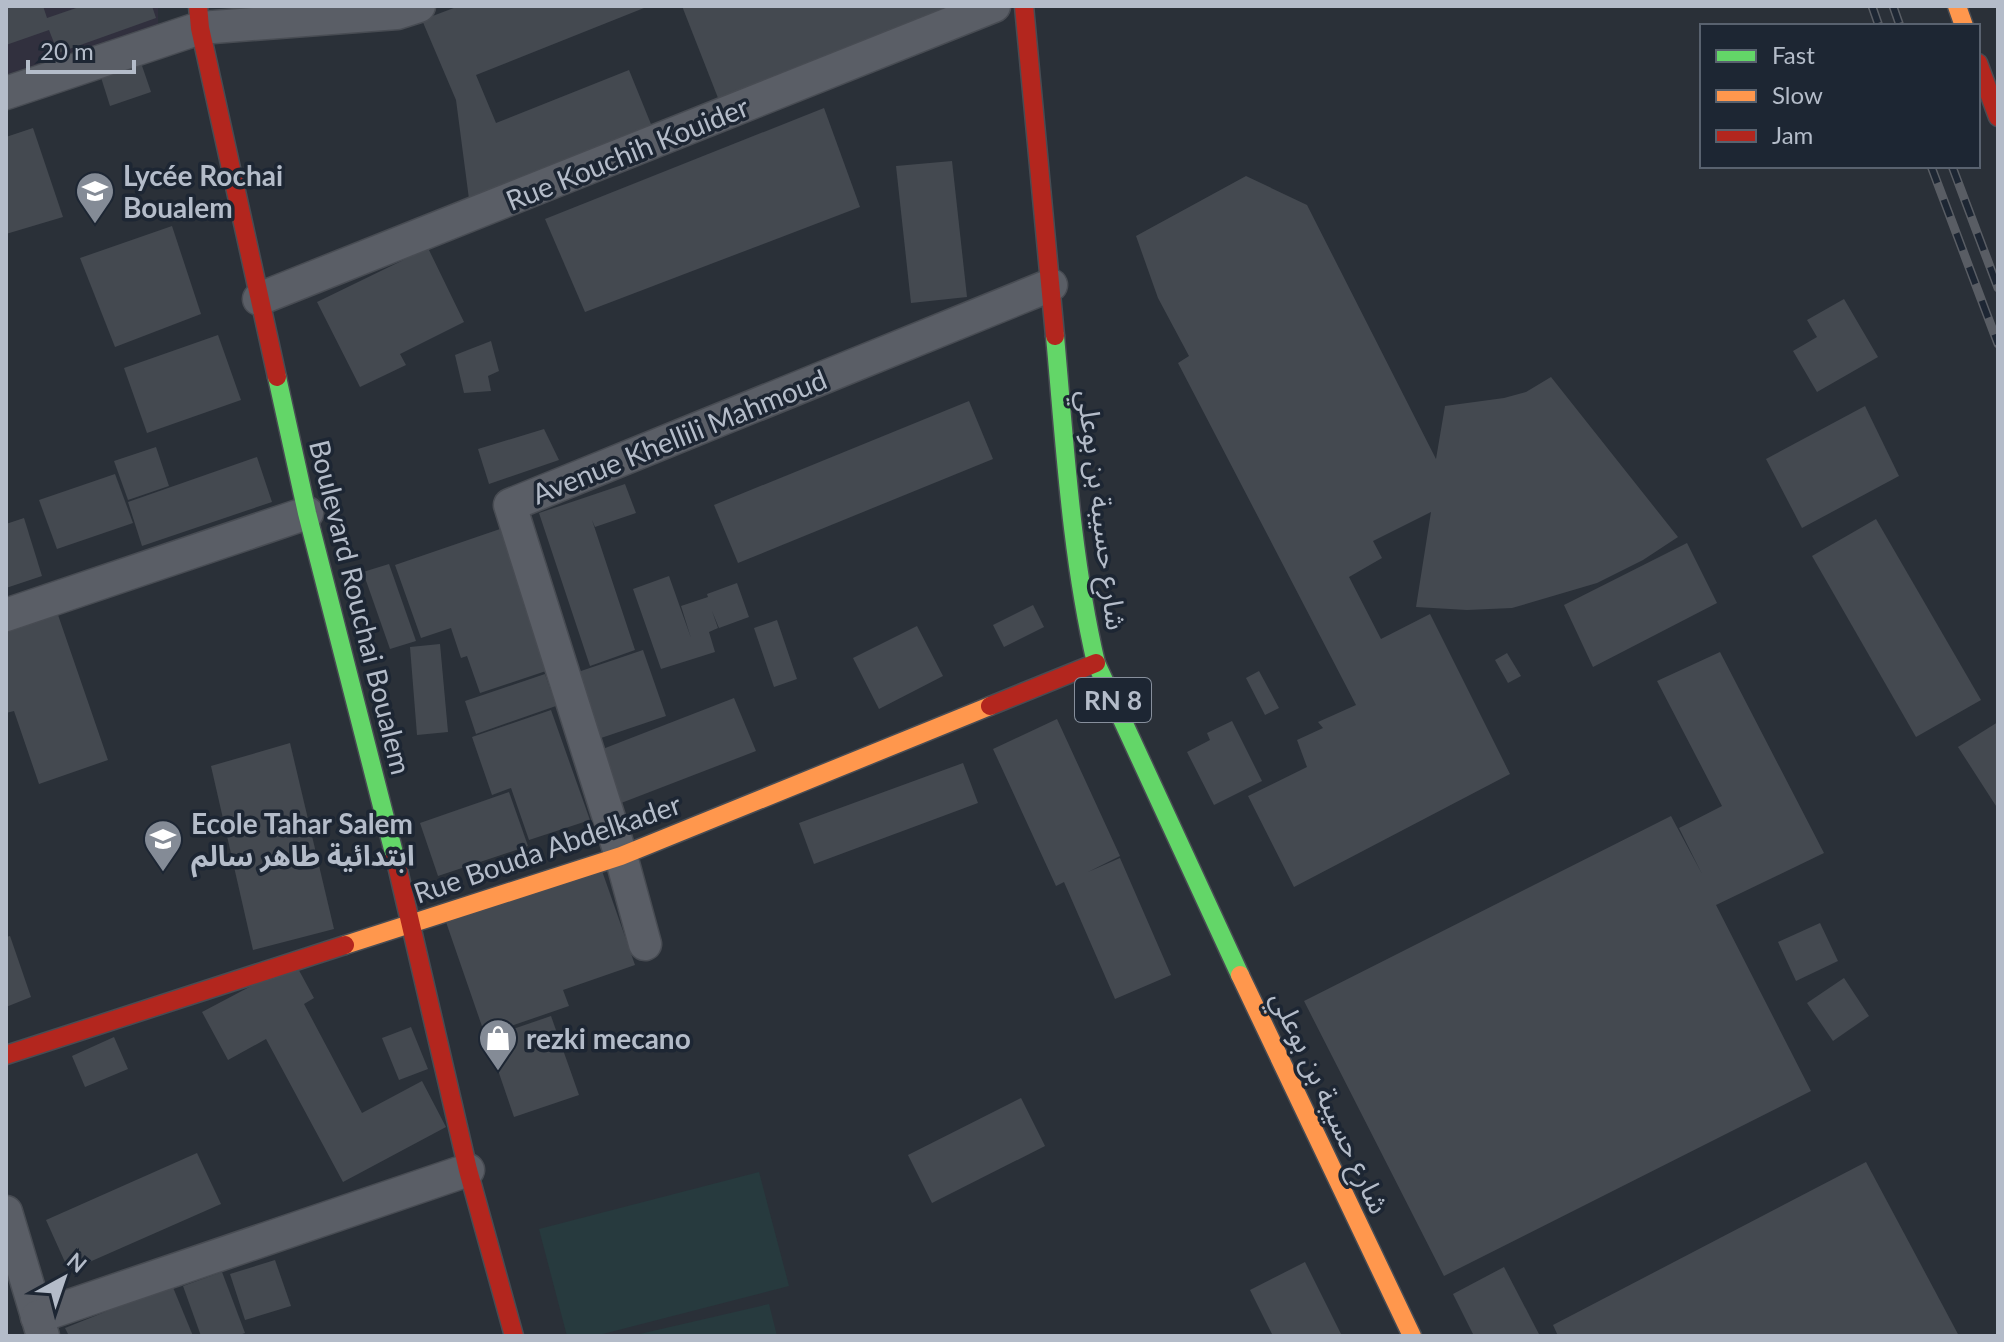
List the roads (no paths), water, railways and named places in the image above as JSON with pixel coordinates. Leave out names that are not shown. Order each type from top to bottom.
[{"type":"main road","name":"شارع حسيبة بن بوعلي","points":[[1024,6],[1073,534],[1085,615],[1096,663],[1412,1336]]},
{"type":"main road","name":"Boulevard Rouchai Boualem","points":[[199,17],[307,513],[412,925],[468,1170],[514,1336]]},
{"type":"main road","points":[[1980,68],[1998,117]]},
{"type":"main road","name":"Rue Bouda Abdelkader","points":[[6,1055],[621,856],[1096,663]]},
{"type":"street","points":[[6,93],[199,17],[397,13],[419,6]]},
{"type":"street","name":"Rue Kouchih Kouider","points":[[259,299],[994,6]]},
{"type":"street","name":"Avenue Khellili Mahmoud","points":[[645,944],[621,856],[510,505],[1051,285]]},
{"type":"street","points":[[6,615],[307,513]]},
{"type":"street","points":[[6,1212],[40,1326],[468,1170]]},
{"type":"railway","points":[[1872,6],[1878,24]]},
{"type":"railway","points":[[1893,6],[1899,24]]},
{"type":"railway","points":[[1932,168],[1998,344]]},
{"type":"railway","points":[[1953,168],[1998,288]]},
{"type":"place","name":"Lycée Rochai Boualem","points":[[95,225]]},
{"type":"place","name":"Ecole Tahar Salem ابتدائية طاهر سالم","points":[[163,873]]},
{"type":"place","name":"rezki mecano","points":[[498,1072]]}]
